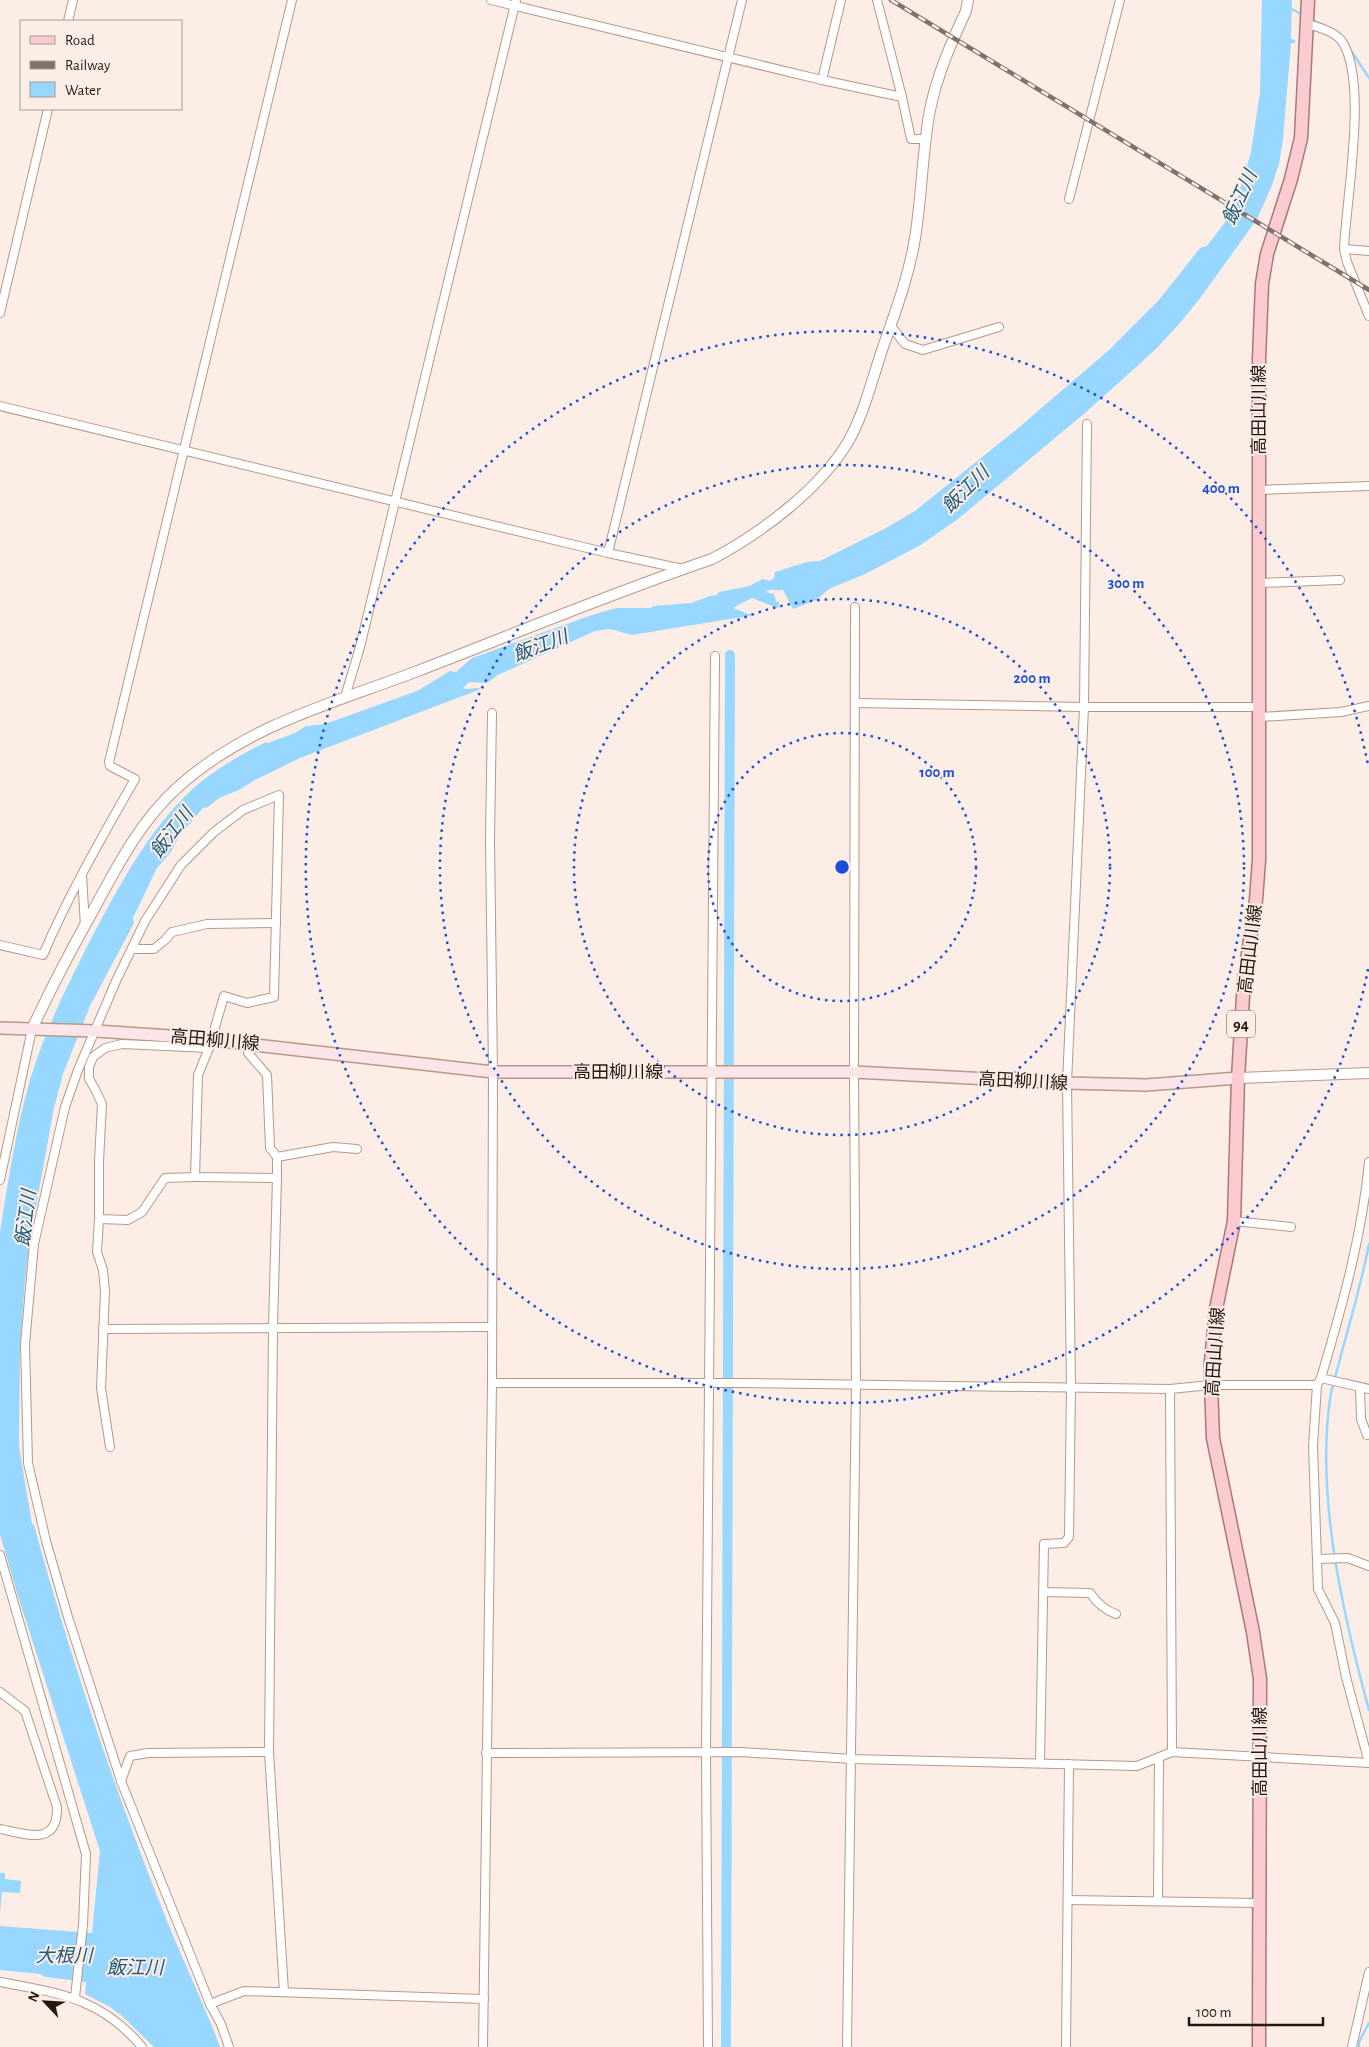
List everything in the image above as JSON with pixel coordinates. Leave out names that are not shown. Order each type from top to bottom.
[{"type":"main road","name":"高田山川線","points":[[1259,2047],[1260,1757],[1258,1670],[1253,1632],[1213,1438],[1211,1361],[1216,1309],[1234,1220],[1238,1078],[1244,980],[1256,900],[1259,860],[1259,359],[1262,284],[1267,254],[1291,179],[1301,138],[1308,0]]},
{"type":"main road","name":"高田柳川線","points":[[0,1028],[96,1031],[211,1044],[249,1043],[493,1072],[854,1072],[1067,1083],[1146,1085],[1238,1078]]},
{"type":"street","points":[[68,20],[73,0]]},
{"type":"street","points":[[0,945],[43,955],[82,875],[135,779],[110,766],[109,762],[292,0]]},
{"type":"street","points":[[491,0],[515,3],[822,80],[902,97]]},
{"type":"street","points":[[608,553],[742,0]]},
{"type":"street","points":[[822,80],[842,0]]},
{"type":"street","points":[[877,0],[911,139],[926,139]]},
{"type":"street","points":[[0,1180],[35,1029],[85,926],[137,835],[158,808],[177,788],[200,769],[265,729],[345,696],[411,673],[712,559],[751,536],[811,489],[829,468],[848,441],[858,420],[905,282],[915,238],[926,139],[937,81],[948,49],[966,11],[968,0]]},
{"type":"street","points":[[1069,199],[1120,0]]},
{"type":"street","points":[[345,696],[360,647],[515,3]]},
{"type":"street","points":[[1307,24],[1324,29],[1340,39],[1349,56],[1354,78],[1354,118],[1344,249],[1347,262],[1369,316]]},
{"type":"street","points":[[0,313],[48,110]]},
{"type":"street","points":[[1344,249],[1369,251]]},
{"type":"street","points":[[891,326],[905,344],[923,350],[999,327]]},
{"type":"street","points":[[0,406],[608,553],[683,569]]},
{"type":"street","points":[[1040,1763],[1044,1544],[1064,1543],[1069,1537],[1071,1388],[1067,1083],[1084,707],[1087,424]]},
{"type":"street","points":[[1259,490],[1369,486]]},
{"type":"street","points":[[1260,583],[1340,580]]},
{"type":"street","points":[[847,2047],[856,1384],[854,1072],[855,607]]},
{"type":"street","points":[[708,2047],[715,656]]},
{"type":"street","points":[[855,703],[1260,712],[1341,712],[1369,706]]},
{"type":"street","points":[[483,2047],[492,1383],[493,1072],[490,850],[492,713]]},
{"type":"street","points":[[195,1177],[198,1075],[211,1044],[224,996],[247,1003],[274,997],[280,795],[243,810],[214,832],[182,865],[145,922],[116,981],[78,1070],[65,1107],[34,1244],[24,1344],[28,1463],[46,1540],[68,1617],[121,1781],[229,2047]]},
{"type":"street","points":[[82,875],[85,926]]},
{"type":"street","points":[[132,949],[154,949],[172,932],[207,924],[276,923]]},
{"type":"street","points":[[249,1043],[248,1053],[255,1064],[267,1075],[270,1148],[277,1156],[273,1327],[270,1752],[284,1992]]},
{"type":"street","points":[[110,1447],[101,1388],[105,1291],[103,1270],[97,1252],[99,1219],[98,1161],[102,1104],[89,1079],[89,1067],[93,1057],[105,1048],[122,1044],[211,1044]]},
{"type":"street","points":[[1238,1078],[1369,1073]]},
{"type":"street","points":[[277,1156],[333,1147],[356,1149]]},
{"type":"street","points":[[486,1753],[710,1751],[852,1759],[1137,1766],[1172,1752],[1369,1763],[1346,1677],[1335,1623],[1318,1589],[1313,1446],[1319,1381],[1343,1301],[1357,1243],[1369,1162]]},
{"type":"street","points":[[99,1219],[128,1220],[142,1212],[165,1178],[277,1178]]},
{"type":"street","points":[[1234,1220],[1291,1227]]},
{"type":"street","points":[[103,1330],[273,1327],[492,1327]]},
{"type":"street","points":[[492,1383],[856,1384],[1170,1389],[1211,1385],[1319,1381],[1369,1389]]},
{"type":"street","points":[[1360,1387],[1360,1419],[1367,1435]]},
{"type":"street","points":[[1170,1389],[1172,1752]]},
{"type":"street","points":[[0,1555],[86,1854],[83,1925],[75,1994]]},
{"type":"street","points":[[1317,1559],[1348,1558],[1369,1566]]},
{"type":"street","points":[[1044,1592],[1090,1593],[1107,1611],[1116,1614]]},
{"type":"street","points":[[0,1692],[25,1711],[57,1807],[57,1819],[53,1827],[46,1834],[37,1836],[0,1829]]},
{"type":"street","points":[[121,1781],[130,1756],[148,1753],[270,1752]]},
{"type":"street","points":[[1158,1901],[1159,1757]]},
{"type":"street","points":[[1066,2047],[1069,1764]]},
{"type":"street","points":[[1068,1900],[1260,1903]]},
{"type":"street","points":[[1352,2047],[1367,1989],[1369,1972]]},
{"type":"street","points":[[0,1982],[75,1994],[121,2026],[142,2047]]},
{"type":"street","points":[[210,2004],[244,1991],[484,1999]]},
{"type":"water","name":"飯江川","points":[[1262,0],[1292,0],[1291,39],[1295,40],[1295,43],[1291,43],[1283,139],[1279,164],[1257,219],[1201,297],[1156,349],[1085,413],[958,519],[919,546],[865,574],[829,589],[816,600],[793,609],[783,590],[771,590],[778,587],[765,592],[774,594],[776,601],[779,602],[779,607],[777,608],[752,598],[733,608],[748,614],[756,614],[754,615],[632,635],[610,629],[595,631],[498,675],[487,683],[469,682],[463,688],[481,689],[300,758],[239,790],[219,798],[208,807],[203,808],[180,835],[170,853],[157,868],[133,918],[134,923],[90,1006],[63,1074],[54,1108],[29,1245],[25,1280],[20,1346],[19,1446],[32,1524],[34,1525],[62,1623],[93,1720],[145,1864],[220,2047],[154,2047],[122,2016],[110,2007],[85,1994],[86,1982],[45,1977],[40,1974],[0,1970],[0,1926],[92,1933],[100,1851],[17,1593],[0,1534],[0,1232],[9,1174],[21,1117],[30,1080],[43,1041],[95,931],[141,851],[169,813],[202,781],[233,760],[266,742],[268,743],[295,733],[306,726],[325,724],[417,691],[450,671],[456,672],[472,658],[592,615],[616,608],[651,608],[654,606],[691,603],[717,595],[719,592],[749,586],[763,579],[770,581],[774,578],[775,572],[807,562],[820,561],[888,527],[915,511],[1017,429],[1109,350],[1159,300],[1200,248],[1207,246],[1234,210],[1251,152],[1260,92]]},
{"type":"water","name":"大根川","points":[[0,1873],[5,1873],[5,1879],[21,1881],[20,1893],[2,1892],[0,1913]]},
{"type":"waterway","points":[[1290,8],[1303,15]]},
{"type":"waterway","points":[[1312,20],[1323,25]]},
{"type":"waterway","points":[[1344,40],[1369,78]]},
{"type":"waterway","points":[[726,2047],[730,655]]},
{"type":"waterway","points":[[1369,1244],[1360,1286],[1331,1393],[1327,1437],[1329,1515],[1335,1556],[1350,1635],[1369,1710]]},
{"type":"waterway","points":[[1359,2047],[1359,2042],[1369,2023]]},
{"type":"railway","points":[[891,0],[1369,290]]}]
